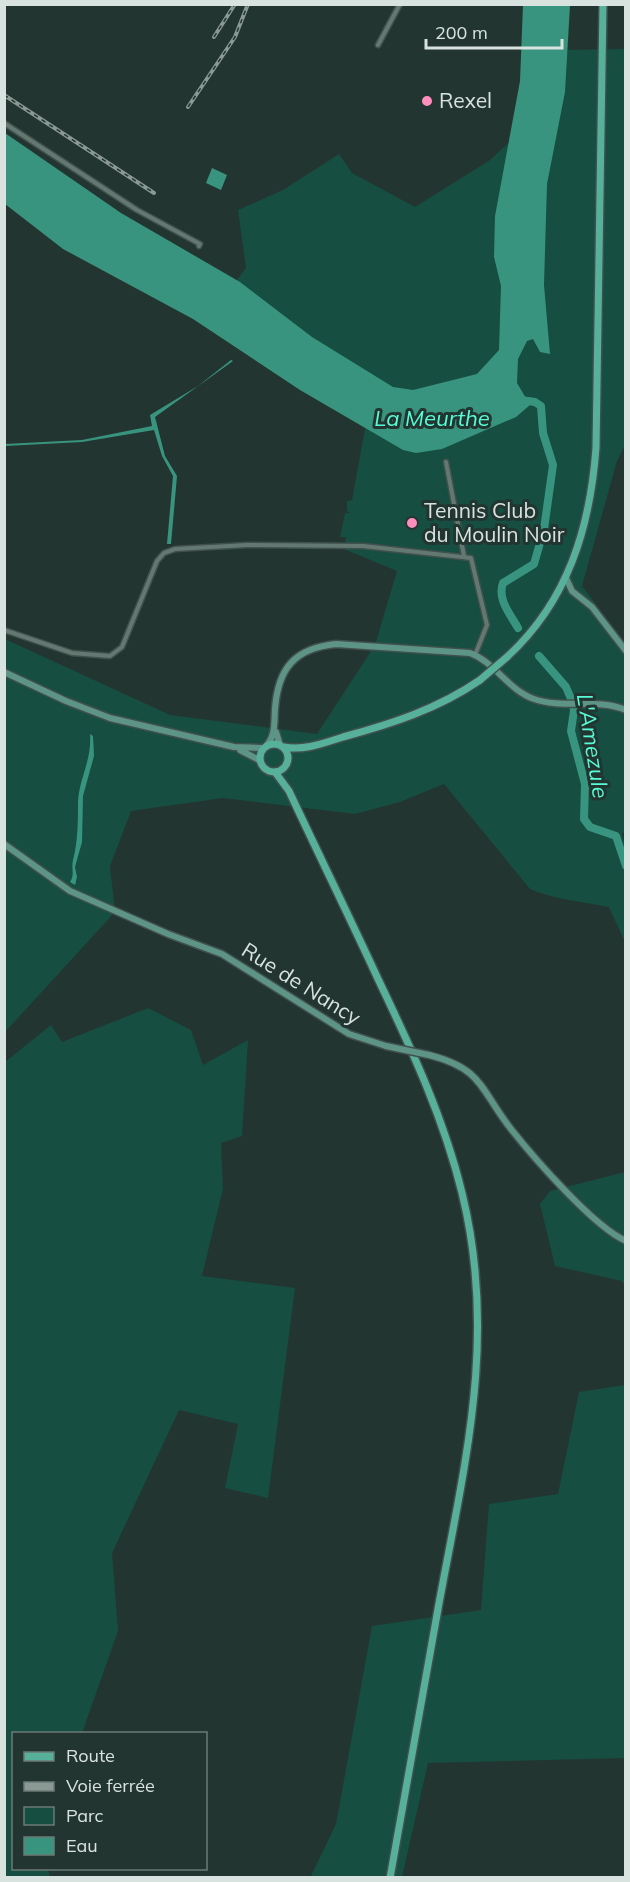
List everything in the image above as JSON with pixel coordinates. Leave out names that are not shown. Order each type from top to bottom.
[{"type":"main road","points":[[289,791],[275,772],[266,770],[259,760],[265,746],[308,747],[401,720],[434,707],[480,680],[507,657],[540,621],[566,578],[582,537],[588,514],[596,448],[603,4]]},
{"type":"main road","points":[[282,746],[287,763],[284,779],[289,791],[417,1060],[443,1127],[462,1194],[475,1262],[479,1332],[475,1402],[465,1472],[390,1878]]},
{"type":"main road","points":[[275,772],[308,747]]},
{"type":"street","points":[[378,45],[400,4]]},
{"type":"street","points":[[4,123],[137,210],[200,244],[199,246]]},
{"type":"street","points":[[446,462],[464,556]]},
{"type":"street","points":[[4,630],[72,653],[110,657],[122,647],[157,561],[164,553],[175,549],[247,545],[352,545],[471,558],[486,612],[485,633],[475,655]]},
{"type":"street","points":[[566,578],[572,591],[592,606],[626,651]]},
{"type":"street","points":[[234,747],[265,746],[273,738],[278,689],[286,669],[301,653],[311,648],[336,644],[475,655],[520,692],[533,699],[585,703],[626,710]]},
{"type":"street","points":[[4,672],[66,701],[111,718],[234,747],[259,760]]},
{"type":"street","points":[[275,717],[282,746]]},
{"type":"street","name":"Rue de Nancy","points":[[4,844],[70,891],[222,954],[349,1034],[386,1046],[456,1063],[471,1073],[519,1139],[598,1223],[626,1241]]},
{"type":"green space","points":[[625,49],[625,445],[617,461],[582,586],[625,643],[626,832],[622,833],[626,850],[625,942],[609,907],[558,898],[530,889],[444,784],[400,802],[355,814],[223,798],[131,811],[110,866],[115,912],[5,1032],[5,639],[170,715],[317,734],[375,645],[397,571],[344,549],[346,537],[340,537],[345,513],[350,513],[347,511],[347,501],[352,500],[366,423],[220,302],[246,268],[238,210],[283,190],[339,154],[352,173],[415,207],[490,160],[543,111],[564,50]]},
{"type":"green space","points":[[148,1008],[191,1030],[203,1065],[248,1040],[242,1136],[221,1143],[223,1189],[202,1276],[295,1288],[268,1498],[225,1488],[238,1424],[179,1410],[112,1553],[118,1631],[82,1732],[12,1732],[12,1870],[48,1870],[50,1877],[5,1877],[5,1062],[51,1025],[62,1042]]},
{"type":"green space","points":[[625,1172],[625,1286],[622,1281],[555,1266],[540,1204],[550,1191]]},
{"type":"green space","points":[[625,1385],[625,1758],[428,1763],[402,1877],[310,1878],[336,1824],[372,1626],[481,1610],[489,1504],[558,1494],[579,1392]]},
{"type":"water","name":"La Meurthe","points":[[523,5],[570,5],[565,92],[547,184],[544,285],[550,354],[540,352],[533,339],[527,341],[518,359],[517,383],[530,405],[516,417],[442,449],[416,453],[403,450],[300,390],[193,319],[63,249],[5,204],[5,133],[121,213],[240,282],[312,337],[393,387],[413,390],[477,374],[499,350],[501,286],[494,257],[495,216],[520,81]]},
{"type":"water","points":[[212,168],[227,175],[221,190],[206,183]]},
{"type":"water","points":[[231,360],[233,361],[155,417],[165,456],[177,476],[171,544],[167,544],[173,476],[162,456],[154,430],[82,442],[5,446],[5,444],[82,440],[152,426],[150,415],[198,386]]},
{"type":"water","points":[[90,734],[93,736],[94,756],[83,796],[82,842],[75,867],[77,877],[75,885],[70,882],[77,838],[79,794],[89,752]]},
{"type":"waterway","name":"L'Amezule","points":[[518,628],[503,601],[503,583],[534,564],[544,529],[553,465],[543,433],[541,406],[535,402],[521,400]]},
{"type":"waterway","name":"L'Amezule","points":[[539,656],[566,687],[572,701],[574,710],[571,731],[585,784],[584,819],[590,827],[616,836],[626,866]]},
{"type":"railway","points":[[214,37],[235,4]]},
{"type":"railway","points":[[188,107],[235,37],[248,4]]},
{"type":"railway","points":[[4,95],[154,193]]},
{"type":"place","name":"Rexel","points":[[427,101]]},
{"type":"place","name":"Tennis Club du Moulin Noir","points":[[412,523]]}]
